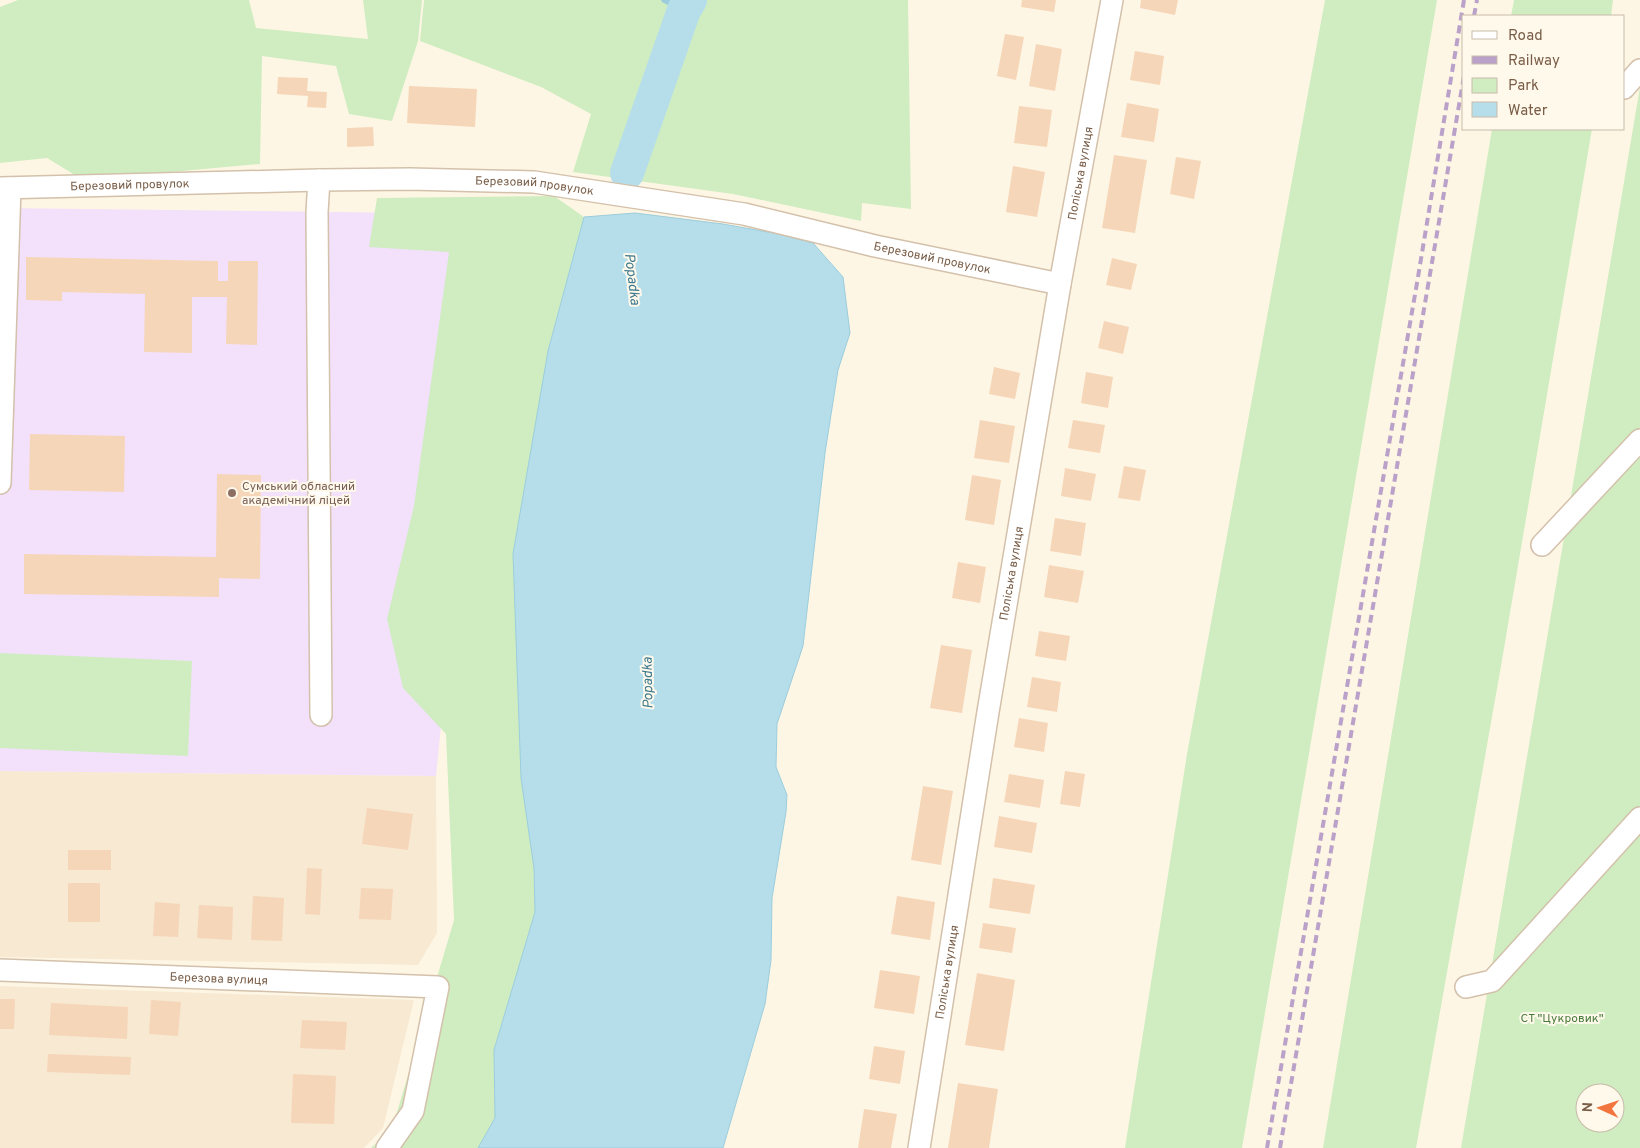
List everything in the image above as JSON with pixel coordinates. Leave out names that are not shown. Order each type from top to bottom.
[{"type":"street","name":"Поліська вулиця","points":[[919,1148],[987,721],[1060,284],[1112,0]]},
{"type":"street","points":[[1625,87],[1640,70]]},
{"type":"street","name":"Березовий провулок","points":[[5,188],[319,180],[410,179],[534,182],[744,214],[875,246],[1060,284]]},
{"type":"street","points":[[319,180],[317,212],[321,715]]},
{"type":"street","points":[[0,483],[5,188]]},
{"type":"street","points":[[1542,545],[1640,440]]},
{"type":"street","points":[[1466,987],[1492,981],[1640,818]]},
{"type":"street","name":"Березова вулиця","points":[[0,970],[438,987],[413,1111],[387,1148]]},
{"type":"shaded area","name":"Сумський обласний академічний ліцей","points":[[0,208],[492,214],[436,776],[0,771]]},
{"type":"shaded area","points":[[0,771],[436,776],[437,933],[418,965],[0,957]]},
{"type":"shaded area","points":[[0,986],[414,1000],[383,1128],[364,1148],[0,1148]]},
{"type":"green space","points":[[18,0],[249,0],[256,28],[368,39],[363,0],[422,0],[418,41],[392,121],[349,114],[336,66],[262,56],[260,164],[83,180],[47,158],[0,163],[0,7]]},
{"type":"green space","points":[[424,0],[908,0],[911,209],[862,203],[861,221],[733,194],[573,172],[591,114],[541,87],[420,41]]},
{"type":"green space","points":[[1325,0],[1437,0],[1242,1148],[1125,1148],[1187,754]]},
{"type":"green space","points":[[1514,0],[1613,0],[1611,15],[1511,15]]},
{"type":"green space","name":"СТ \"Цукровик\"","points":[[1640,87],[1640,1148],[1461,1148]]},
{"type":"green space","points":[[1492,130],[1592,130],[1501,666],[1416,1148],[1323,1148]]},
{"type":"green space","points":[[554,196],[584,217],[548,351],[534,868],[535,912],[494,1050],[495,1118],[478,1148],[371,1148],[392,1129],[454,920],[446,734],[403,688],[387,619],[414,506],[449,252],[369,247],[377,198]]},
{"type":"green space","points":[[0,653],[192,661],[188,756],[0,748]]},
{"type":"water","points":[[635,213],[723,224],[779,234],[813,243],[843,277],[850,333],[838,370],[825,453],[803,646],[777,724],[776,767],[787,795],[772,898],[771,960],[765,1004],[723,1148],[478,1148],[495,1118],[494,1050],[535,912],[534,868],[521,778],[513,554],[548,351],[584,217]]},
{"type":"building","points":[[1022,0],[1056,0],[1054,12],[1021,7]]},
{"type":"building","points":[[1141,0],[1178,0],[1175,15],[1140,8]]},
{"type":"building","points":[[1005,34],[1024,37],[1016,80],[997,76]]},
{"type":"building","points":[[1036,44],[1062,49],[1055,91],[1029,86]]},
{"type":"building","points":[[1135,51],[1164,56],[1160,85],[1130,80]]},
{"type":"building","points":[[278,77],[308,78],[307,91],[327,92],[326,108],[307,107],[308,96],[277,94]]},
{"type":"building","points":[[409,86],[477,89],[475,127],[407,123]]},
{"type":"building","points":[[1127,103],[1159,109],[1154,142],[1121,137]]},
{"type":"building","points":[[1019,106],[1052,110],[1047,147],[1014,143]]},
{"type":"building","points":[[373,127],[374,146],[347,147],[347,128]]},
{"type":"building","points":[[1114,155],[1147,160],[1135,233],[1102,228]]},
{"type":"building","points":[[1176,157],[1201,161],[1194,199],[1170,194]]},
{"type":"building","points":[[1013,166],[1045,172],[1037,217],[1006,212]]},
{"type":"building","points":[[26,257],[218,261],[218,281],[228,281],[228,261],[258,261],[257,345],[226,344],[227,297],[192,297],[192,353],[144,352],[145,294],[62,292],[62,301],[26,300]]},
{"type":"building","points":[[1112,258],[1137,264],[1131,290],[1106,285]]},
{"type":"building","points":[[1104,321],[1129,327],[1123,354],[1098,348]]},
{"type":"building","points":[[994,367],[1020,373],[1015,399],[989,394]]},
{"type":"building","points":[[1086,372],[1113,377],[1108,408],[1081,403]]},
{"type":"building","points":[[980,420],[1015,426],[1009,463],[974,458]]},
{"type":"building","points":[[1073,420],[1105,425],[1100,453],[1068,448]]},
{"type":"building","points":[[30,434],[125,436],[124,492],[29,490]]},
{"type":"building","points":[[1124,466],[1146,470],[1140,501],[1118,498]]},
{"type":"building","points":[[1065,468],[1096,474],[1091,501],[1061,496]]},
{"type":"building","points":[[217,474],[261,475],[260,579],[219,578],[219,597],[24,594],[24,554],[216,557]]},
{"type":"building","points":[[972,475],[1001,480],[994,525],[965,520]]},
{"type":"building","points":[[1055,518],[1086,523],[1081,556],[1050,551]]},
{"type":"building","points":[[958,562],[986,567],[980,603],[952,598]]},
{"type":"building","points":[[1049,565],[1084,571],[1078,603],[1044,597]]},
{"type":"building","points":[[1039,631],[1070,636],[1066,661],[1035,656]]},
{"type":"building","points":[[941,645],[972,650],[962,713],[930,708]]},
{"type":"building","points":[[1032,677],[1061,682],[1057,712],[1027,707]]},
{"type":"building","points":[[1019,718],[1048,723],[1044,752],[1014,747]]},
{"type":"building","points":[[1065,771],[1085,774],[1080,807],[1060,804]]},
{"type":"building","points":[[1009,774],[1044,780],[1040,808],[1004,802]]},
{"type":"building","points":[[923,786],[953,791],[941,865],[911,860]]},
{"type":"building","points":[[367,808],[413,814],[408,850],[362,844]]},
{"type":"building","points":[[999,816],[1037,823],[1032,853],[994,847]]},
{"type":"building","points":[[68,850],[111,850],[111,870],[68,870]]},
{"type":"building","points":[[307,868],[322,869],[320,915],[305,914]]},
{"type":"building","points":[[993,878],[1035,885],[1030,914],[989,908]]},
{"type":"building","points":[[68,883],[100,883],[100,922],[68,922]]},
{"type":"building","points":[[361,888],[393,889],[391,920],[359,919]]},
{"type":"building","points":[[253,896],[284,898],[282,941],[251,940]]},
{"type":"building","points":[[897,896],[935,902],[930,940],[891,934]]},
{"type":"building","points":[[155,902],[180,904],[178,937],[153,936]]},
{"type":"building","points":[[199,905],[233,907],[232,940],[197,938]]},
{"type":"building","points":[[983,923],[1016,928],[1012,953],[979,948]]},
{"type":"building","points":[[880,970],[920,976],[914,1014],[874,1008]]},
{"type":"building","points":[[977,973],[1015,980],[1004,1051],[965,1045]]},
{"type":"building","points":[[0,999],[15,999],[14,1029],[0,1029]]},
{"type":"building","points":[[151,1000],[181,1002],[178,1036],[149,1034]]},
{"type":"building","points":[[51,1003],[128,1007],[127,1039],[49,1035]]},
{"type":"building","points":[[302,1020],[347,1022],[345,1050],[300,1048]]},
{"type":"building","points":[[874,1046],[905,1051],[900,1084],[869,1079]]},
{"type":"building","points":[[48,1054],[131,1057],[130,1075],[47,1072]]},
{"type":"building","points":[[293,1074],[336,1076],[334,1124],[291,1123]]},
{"type":"building","points":[[958,1083],[998,1089],[989,1148],[948,1148]]},
{"type":"building","points":[[864,1109],[897,1114],[891,1148],[858,1148]]},
{"type":"waterway","points":[[664,0],[684,10]]},
{"type":"waterway","name":"Popadka","points":[[627,173],[684,10],[690,0]]},
{"type":"railway","points":[[1267,1148],[1417,283],[1464,0]]},
{"type":"railway","points":[[1474,15],[1477,0]]},
{"type":"railway","points":[[1280,1148],[1462,88]]},
{"type":"place","name":"Сумський обласний академічний ліцей","points":[[232,493]]}]
